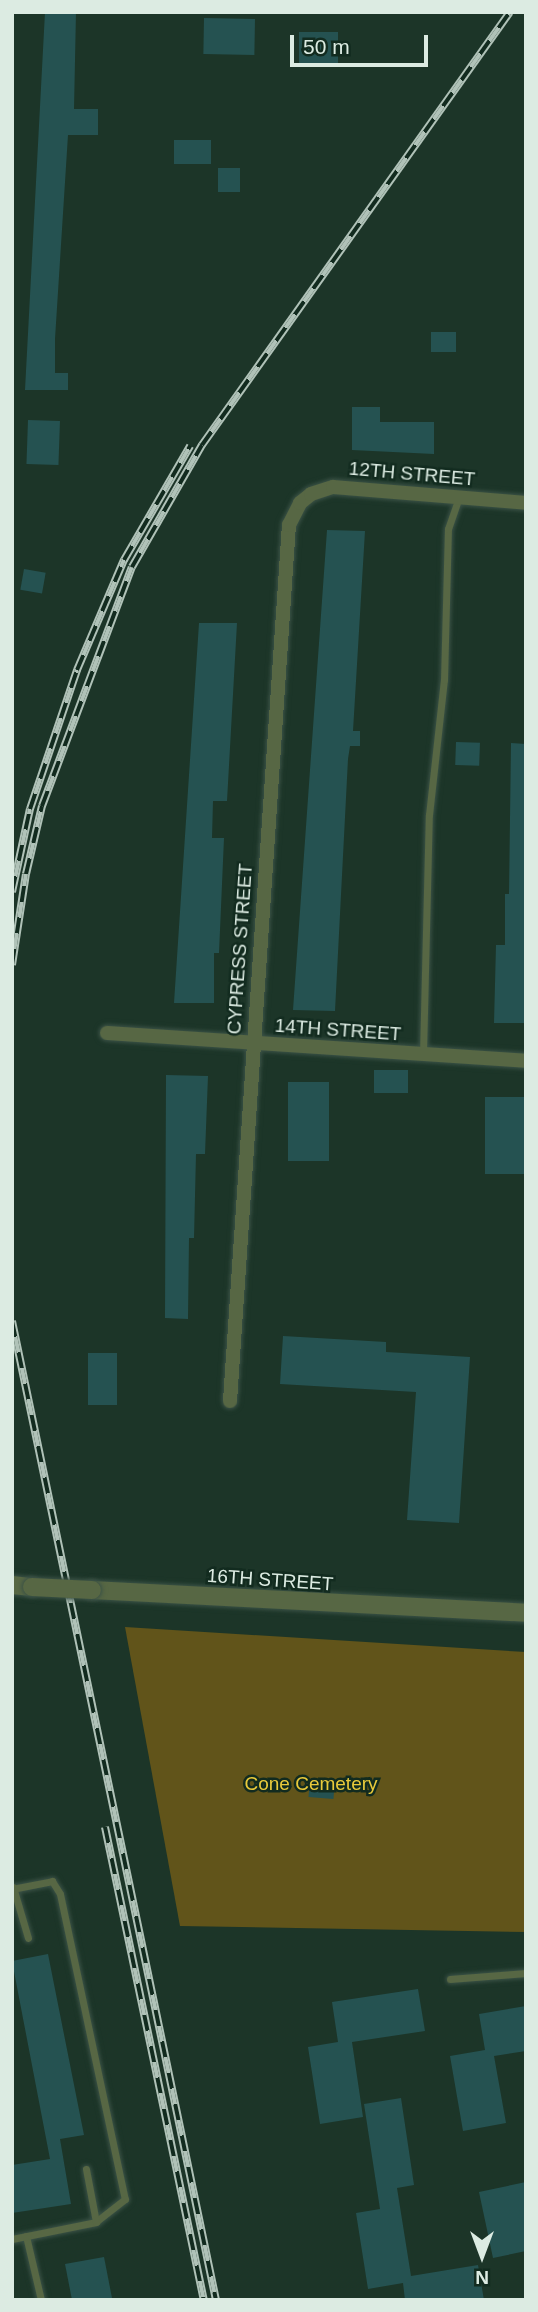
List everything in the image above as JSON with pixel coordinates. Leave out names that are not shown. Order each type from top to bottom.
[{"type":"street","name":"12TH STREET","points":[[300,503],[311,494],[332,487],[526,503]]},
{"type":"street","name":"CYPRESS STREET","points":[[230,1401],[289,525],[300,503]]},
{"type":"street","name":"14TH STREET","points":[[107,1033],[526,1061]]},
{"type":"street","name":"16TH STREET","points":[[12,1585],[526,1613]]},
{"type":"lane","points":[[423,1054],[429,815],[444,680],[448,529],[459,497]]},
{"type":"lane","points":[[12,2239],[96,2222],[125,2199],[60,1894],[52,1881],[14,1888],[28,1938]]},
{"type":"lane","points":[[450,1979],[526,1973]]},
{"type":"lane","points":[[86,2169],[96,2222]]},
{"type":"lane","points":[[26,2236],[41,2300]]},
{"type":"green space","name":"Cone Cemetery","points":[[125,1627],[526,1652],[526,1932],[180,1926]]},
{"type":"building","points":[[45,12],[76,12],[74,109],[98,109],[98,135],[68,135],[55,373],[68,373],[68,390],[25,390]]},
{"type":"building","points":[[204,18],[255,19],[254,55],[203,54]]},
{"type":"building","points":[[299,32],[338,32],[338,65],[299,65]]},
{"type":"building","points":[[174,140],[211,140],[211,164],[174,164]]},
{"type":"building","points":[[218,168],[240,168],[240,192],[218,192]]},
{"type":"building","points":[[431,332],[456,332],[456,352],[431,352]]},
{"type":"building","points":[[352,407],[380,407],[380,422],[434,422],[434,454],[352,450]]},
{"type":"building","points":[[28,420],[60,421],[58,465],[26,464]]},
{"type":"building","points":[[327,530],[365,531],[353,731],[360,731],[360,746],[350,746],[348,759],[335,1011],[293,1010]]},
{"type":"building","points":[[24,569],[46,573],[42,594],[20,590]]},
{"type":"building","points":[[199,623],[237,623],[227,801],[213,801],[212,838],[224,838],[219,953],[214,953],[214,1003],[174,1003]]},
{"type":"building","points":[[456,742],[480,743],[479,766],[455,765]]},
{"type":"building","points":[[511,743],[526,744],[526,1023],[494,1023],[496,945],[505,945],[505,894],[509,894]]},
{"type":"building","points":[[374,1070],[408,1070],[408,1093],[374,1093]]},
{"type":"building","points":[[166,1075],[208,1076],[205,1154],[196,1154],[194,1238],[189,1238],[188,1319],[165,1318]]},
{"type":"building","points":[[288,1082],[329,1082],[329,1161],[288,1161]]},
{"type":"building","points":[[485,1097],[526,1097],[526,1174],[485,1174]]},
{"type":"building","points":[[283,1336],[386,1342],[386,1352],[470,1357],[459,1523],[407,1520],[416,1392],[280,1384]]},
{"type":"building","points":[[88,1353],[117,1353],[117,1405],[88,1405]]},
{"type":"building","points":[[310,1780],[335,1782],[333,1799],[309,1797]]},
{"type":"building","points":[[48,1954],[84,2135],[60,2139],[71,2204],[12,2213],[12,2165],[50,2159],[12,1961]]},
{"type":"building","points":[[418,1989],[425,2031],[352,2042],[363,2117],[320,2124],[308,2047],[338,2042],[332,2002]]},
{"type":"building","points":[[526,2006],[526,2051],[494,2056],[506,2123],[463,2131],[450,2056],[485,2050],[479,2014]]},
{"type":"building","points":[[401,2098],[414,2185],[397,2188],[411,2276],[478,2265],[484,2300],[405,2300],[403,2283],[368,2289],[356,2213],[380,2209],[364,2104]]},
{"type":"building","points":[[526,2182],[526,2251],[493,2258],[479,2192]]},
{"type":"building","points":[[104,2257],[112,2298],[72,2300],[65,2264]]},
{"type":"railway","points":[[12,965],[26,874],[42,806],[132,567],[202,445],[510,12]]},
{"type":"railway","points":[[12,892],[30,809],[77,670],[124,560],[190,446]]},
{"type":"railway","points":[[12,1321],[216,2300]]},
{"type":"railway","points":[[105,1827],[204,2300]]}]
